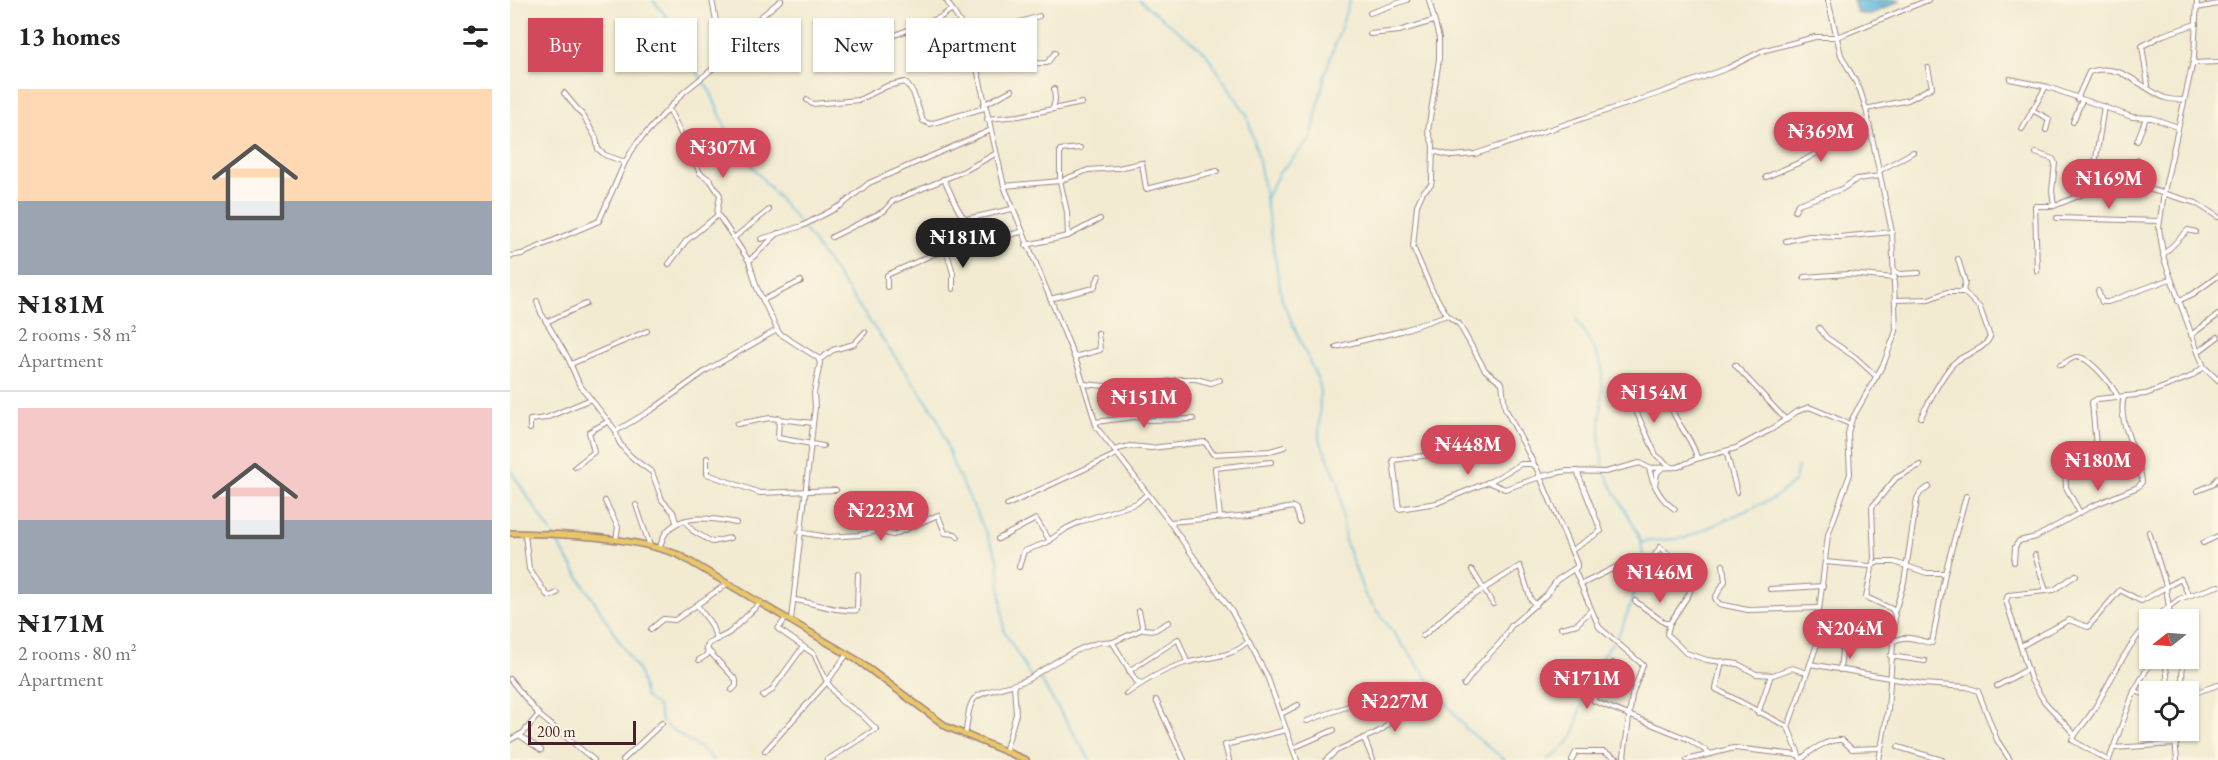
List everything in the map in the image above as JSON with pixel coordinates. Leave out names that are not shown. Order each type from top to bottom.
[{"type":"main road","points":[[510,533],[552,533],[616,541],[679,555],[847,654],[885,679],[925,712],[965,736],[1026,760]]},
{"type":"street","points":[[712,0],[715,18]]},
{"type":"street","points":[[759,18],[781,0]]},
{"type":"street","points":[[946,0],[958,18]]},
{"type":"street","points":[[1370,13],[1407,0]]},
{"type":"street","points":[[1430,0],[1439,48],[1428,131],[1433,151],[1431,185],[1423,192],[1416,212],[1413,247],[1432,290],[1448,315],[1459,324],[1485,370],[1502,383],[1505,408],[1540,477],[1577,564],[1574,569],[1557,580],[1536,605],[1511,626],[1501,642],[1479,664],[1464,685]]},
{"type":"street","points":[[1828,0],[1840,56],[1860,90],[1866,109],[1892,232],[1896,300],[1894,340],[1877,377],[1850,423],[1848,433],[1850,474],[1831,522],[1819,608],[1820,636],[1788,727],[1797,755],[1801,760],[1820,746],[1834,740],[1842,740],[1852,749],[1879,748]]},
{"type":"street","points":[[1433,151],[1452,156],[1475,154],[1657,94],[1728,68],[1762,51],[1815,37],[1836,37],[1928,0]]},
{"type":"street","points":[[2197,0],[2193,63],[2163,192],[2159,221],[2163,255],[2178,301],[2204,367],[2218,380]]},
{"type":"street","points":[[2197,8],[2218,4]]},
{"type":"street","points":[[894,35],[941,17],[952,9]]},
{"type":"street","points":[[1033,18],[1039,16]]},
{"type":"street","points":[[1370,34],[1399,31],[1433,21]]},
{"type":"street","points":[[2148,87],[2142,46],[2163,35],[2196,24]]},
{"type":"street","points":[[1037,63],[1047,63],[1055,53]]},
{"type":"street","points":[[2193,63],[2218,62]]},
{"type":"street","points":[[1866,109],[1908,100],[1932,87],[1928,68]]},
{"type":"street","points":[[510,256],[522,254],[599,221],[606,211],[625,162],[636,144],[684,92],[709,70]]},
{"type":"street","points":[[2073,122],[2092,70],[2115,72],[2134,78],[2167,99],[2184,100]]},
{"type":"street","points":[[977,72],[983,106],[1004,186],[1026,245],[1074,357],[1095,422],[1104,440],[1170,522],[1224,598],[1267,676],[1297,760]]},
{"type":"street","points":[[2010,79],[2046,87],[2132,117],[2146,118],[2178,127]]},
{"type":"street","points":[[807,100],[812,104],[860,100],[887,86],[905,82],[913,92],[923,121],[930,124],[983,106],[1012,90]]},
{"type":"street","points":[[2022,129],[2046,87]]},
{"type":"street","points":[[1053,109],[1054,89]]},
{"type":"street","points":[[564,93],[584,117],[596,138],[598,149],[605,155],[625,162]]},
{"type":"street","points":[[987,119],[1082,103]]},
{"type":"street","points":[[2091,191],[2104,106]]},
{"type":"street","points":[[669,109],[700,173],[710,180],[720,195],[718,215],[735,237],[749,261],[777,330],[784,339],[819,360]]},
{"type":"street","points":[[2032,110],[2049,119],[2046,130]]},
{"type":"street","points":[[2137,141],[2146,118]]},
{"type":"street","points":[[761,239],[802,226],[842,205],[869,183],[989,131]]},
{"type":"street","points":[[1766,177],[1803,161],[1834,143],[1871,132]]},
{"type":"street","points":[[1068,236],[1060,181],[1060,150],[1080,148]]},
{"type":"street","points":[[1879,171],[1913,152]]},
{"type":"street","points":[[2036,153],[2055,161],[2052,191],[2054,206]]},
{"type":"street","points":[[832,237],[884,211],[893,201],[964,171],[995,154]]},
{"type":"street","points":[[2134,189],[2138,160]]},
{"type":"street","points":[[1004,186],[1060,181],[1089,170],[1118,168],[1142,163],[1146,189],[1217,171]]},
{"type":"street","points":[[1795,211],[1798,204],[1842,189],[1857,179],[1880,176]]},
{"type":"street","points":[[943,179],[955,197],[959,214],[966,219],[1012,209]]},
{"type":"street","points":[[2037,271],[2035,206],[2054,206],[2091,191],[2134,189],[2163,192],[2196,203],[2218,217]]},
{"type":"street","points":[[735,237],[770,210]]},
{"type":"street","points":[[669,264],[686,241],[718,215]]},
{"type":"street","points":[[2057,218],[2159,221]]},
{"type":"street","points":[[959,234],[966,219]]},
{"type":"street","points":[[1026,245],[1068,236],[1100,219]]},
{"type":"street","points":[[2163,255],[2188,230],[2196,232]]},
{"type":"street","points":[[887,287],[885,280],[887,275],[934,254],[947,253],[1021,232]]},
{"type":"street","points":[[1786,241],[1809,236],[1839,237],[1892,232]]},
{"type":"street","points":[[749,261],[778,233]]},
{"type":"street","points":[[947,253],[953,273],[953,289]]},
{"type":"street","points":[[1958,259],[1965,282],[1963,290]]},
{"type":"street","points":[[1895,270],[1900,274],[1919,273]]},
{"type":"street","points":[[1804,277],[1848,274],[1895,278]]},
{"type":"street","points":[[1050,299],[1094,288],[1099,276]]},
{"type":"street","points":[[2178,301],[2193,294],[2218,276]]},
{"type":"street","points":[[2098,291],[2102,302],[2108,302],[2170,279]]},
{"type":"street","points":[[763,300],[801,281]]},
{"type":"street","points":[[1896,300],[1929,299],[1947,292],[1963,290]]},
{"type":"street","points":[[1921,417],[1948,369],[1960,358],[1984,346],[1990,337],[1980,308],[1963,290]]},
{"type":"street","points":[[537,301],[546,322],[571,363],[579,384],[609,421],[616,431],[616,437],[627,451],[640,465],[652,472],[662,500],[673,512],[676,522]]},
{"type":"street","points":[[546,322],[586,304]]},
{"type":"street","points":[[1336,347],[1407,329],[1448,315]]},
{"type":"street","points":[[2191,335],[2218,315]]},
{"type":"street","points":[[1819,328],[1827,338],[1855,357],[1877,377]]},
{"type":"street","points":[[616,431],[653,409],[707,370],[777,330]]},
{"type":"street","points":[[571,363],[647,331]]},
{"type":"street","points":[[819,360],[833,350],[850,346],[865,332]]},
{"type":"street","points":[[1074,357],[1100,350],[1098,333]]},
{"type":"street","points":[[2198,352],[2218,337]]},
{"type":"street","points":[[2014,562],[2015,547],[2019,541],[2036,537],[2079,513],[2138,487],[2142,482],[2134,446],[2123,422],[2121,397],[2084,358],[2077,357],[2060,365]]},
{"type":"street","points":[[819,360],[820,370],[814,393],[813,423],[799,532],[794,600],[789,619],[778,629],[814,654],[827,682],[841,701],[861,714],[876,729],[827,760]]},
{"type":"street","points":[[1735,365],[1786,420]]},
{"type":"street","points":[[2079,513],[2066,487],[2064,458],[2070,453],[2096,446],[2092,402],[2146,394],[2190,377],[2204,367]]},
{"type":"street","points":[[1084,384],[1129,388],[1182,379],[1196,379],[1211,383],[1221,380]]},
{"type":"street","points":[[1627,391],[1656,455],[1672,467]]},
{"type":"street","points":[[530,429],[530,420],[546,418],[591,399]]},
{"type":"street","points":[[1670,404],[1673,416],[1692,444],[1697,458]]},
{"type":"street","points":[[1488,482],[1505,489],[1540,477],[1577,471],[1601,473],[1640,463],[1649,468],[1672,467],[1745,444],[1809,407],[1850,423]]},
{"type":"street","points":[[1095,422],[1135,417],[1149,420],[1193,418]]},
{"type":"street","points":[[737,424],[779,418],[813,423]]},
{"type":"street","points":[[779,418],[778,438],[823,446]]},
{"type":"street","points":[[575,467],[594,452],[589,432],[609,421]]},
{"type":"street","points":[[1007,505],[1130,446],[1150,448],[1205,442],[1213,454],[1270,451],[1284,447]]},
{"type":"street","points":[[1726,451],[1737,492]]},
{"type":"street","points":[[1430,455],[1393,460],[1400,509],[1437,503],[1488,482],[1521,464],[1534,465]]},
{"type":"street","points":[[707,459],[707,474],[760,493],[836,490]]},
{"type":"street","points":[[1220,517],[1215,468],[1271,462]]},
{"type":"street","points":[[1894,612],[1866,597],[1870,566],[1874,558],[1872,507],[1896,478],[1920,465]]},
{"type":"street","points":[[1649,468],[1662,500],[1675,509]]},
{"type":"street","points":[[1655,486],[1657,473],[1662,468]]},
{"type":"street","points":[[1572,550],[1601,531],[1577,471]]},
{"type":"street","points":[[2198,491],[2212,485],[2218,478]]},
{"type":"street","points":[[1879,760],[1879,748],[1888,710],[1894,612],[1904,582],[1917,499],[1920,493],[1929,488]]},
{"type":"street","points":[[1019,567],[1024,551],[1050,541],[1067,528],[1105,512],[1137,503],[1147,494]]},
{"type":"street","points":[[1820,626],[1844,633],[1857,632],[1893,642],[1899,638],[1910,637],[1932,643],[1945,573],[1966,496]]},
{"type":"street","points":[[606,501],[618,527],[616,541]]},
{"type":"street","points":[[636,505],[651,547]]},
{"type":"street","points":[[1170,522],[1293,507],[1299,522]]},
{"type":"street","points":[[799,532],[831,537],[878,531],[893,535],[938,515],[945,533],[956,534],[958,537]]},
{"type":"street","points":[[660,549],[665,534],[676,522],[717,519],[736,523]]},
{"type":"street","points":[[998,539],[1036,519],[1050,541]]},
{"type":"street","points":[[684,520],[693,531],[712,542],[730,538]]},
{"type":"street","points":[[2149,532],[2157,554],[2168,609]]},
{"type":"street","points":[[525,534],[529,569],[547,595],[557,593]]},
{"type":"street","points":[[2203,543],[2218,537]]},
{"type":"street","points":[[1582,584],[1620,565],[1640,574],[1644,573],[1660,547],[1674,559],[1691,565],[1696,572]]},
{"type":"street","points":[[2035,555],[2046,591]]},
{"type":"street","points":[[1701,562],[1689,594],[1670,623],[1667,634],[1684,651],[1707,660],[1722,660],[1738,664],[1756,674],[1771,675],[1792,668],[1807,672]]},
{"type":"street","points":[[1825,562],[1870,566],[1879,562],[1906,565],[1927,573],[1945,573]]},
{"type":"street","points":[[1723,565],[1725,581],[1715,598],[1719,603],[1748,610],[1819,608]]},
{"type":"street","points":[[1423,636],[1457,606],[1520,566],[1531,600],[1536,605]]},
{"type":"street","points":[[1574,569],[1582,584],[1590,611],[1599,627],[1643,665],[1632,695],[1624,756],[1626,760]]},
{"type":"street","points":[[1472,570],[1493,604]]},
{"type":"street","points":[[794,600],[814,602],[851,611],[857,610],[858,574]]},
{"type":"street","points":[[2075,735],[2044,701],[2028,669],[2006,601],[2008,595],[2054,590],[2076,575]]},
{"type":"street","points":[[2021,646],[2069,620],[2088,627],[2120,591],[2141,601],[2156,591],[2165,590],[2181,579],[2188,594]]},
{"type":"street","points":[[651,628],[663,619],[675,620],[728,583]]},
{"type":"street","points":[[1770,590],[1823,586]]},
{"type":"street","points":[[2164,609],[2188,594],[2218,586]]},
{"type":"street","points":[[1635,601],[1665,623],[1670,623]]},
{"type":"street","points":[[706,648],[729,633],[761,602]]},
{"type":"street","points":[[697,605],[711,624],[717,640]]},
{"type":"street","points":[[1139,611],[1143,629]]},
{"type":"street","points":[[1561,628],[1577,624],[1590,611]]},
{"type":"street","points":[[965,736],[971,703],[975,697],[1014,685],[1069,655],[1112,642],[1143,629],[1155,630],[1169,622]]},
{"type":"street","points":[[1840,670],[1844,633]]},
{"type":"street","points":[[2139,635],[2113,672],[2094,711],[2075,735],[2073,742],[2108,760],[2134,691],[2147,669]]},
{"type":"street","points":[[1129,671],[1178,639],[1187,662]]},
{"type":"street","points":[[1112,642],[1136,681],[1142,683]]},
{"type":"street","points":[[1126,694],[1142,683],[1187,662],[1236,651],[1248,642]]},
{"type":"street","points":[[763,696],[771,691],[802,647]]},
{"type":"street","points":[[699,660],[707,655],[706,648]]},
{"type":"street","points":[[706,648],[736,680],[736,686],[732,690]]},
{"type":"street","points":[[765,751],[827,682],[847,654]]},
{"type":"street","points":[[1890,656],[1925,661]]},
{"type":"street","points":[[1722,660],[1716,689],[1788,727]]},
{"type":"street","points":[[1613,663],[1599,680],[1593,699],[1688,739],[1711,754]]},
{"type":"street","points":[[1810,664],[1889,679],[1967,687],[1978,691],[1997,740],[2010,760]]},
{"type":"street","points":[[1996,686],[2028,669]]},
{"type":"street","points":[[1758,713],[1771,675]]},
{"type":"street","points":[[510,678],[539,714],[594,760]]},
{"type":"street","points":[[1005,752],[1016,714],[1014,685]]},
{"type":"street","points":[[2199,691],[2218,685]]},
{"type":"street","points":[[2134,691],[2139,693]]},
{"type":"street","points":[[1307,721],[1378,695],[1384,700],[1389,721],[1386,727],[1336,751],[1326,760]]},
{"type":"street","points":[[1156,700],[1184,760]]},
{"type":"street","points":[[1281,714],[1298,705]]},
{"type":"street","points":[[510,740],[519,735],[539,714]]},
{"type":"street","points":[[623,760],[662,723]]},
{"type":"street","points":[[1229,760],[1226,745],[1286,730]]},
{"type":"street","points":[[1293,748],[1334,730]]},
{"type":"street","points":[[519,735],[541,750]]},
{"type":"street","points":[[1364,738],[1373,760]]},
{"type":"street","points":[[2176,741],[2177,760]]},
{"type":"street","points":[[2113,748],[2176,744]]},
{"type":"street","points":[[1898,747],[1942,760]]},
{"type":"street","points":[[1687,760],[1736,748],[1797,755]]},
{"type":"street","points":[[1572,760],[1576,752],[1599,752],[1620,760]]},
{"type":"water","points":[[1853,0],[1901,0],[1871,15],[1857,13]]},
{"type":"waterway","points":[[653,0],[678,31],[701,79],[710,91],[732,142],[802,226],[937,416],[954,466],[998,558],[1004,631],[1031,677],[1040,679],[1090,760]]},
{"type":"waterway","points":[[1139,0],[1205,52],[1247,115],[1259,160],[1282,300],[1320,385],[1319,439],[1339,483],[1345,541],[1365,595],[1466,729],[1505,760]]},
{"type":"waterway","points":[[1265,200],[1279,173],[1311,139],[1325,74],[1350,0]]},
{"type":"waterway","points":[[1576,319],[1601,363],[1602,462],[1611,485],[1638,534],[1643,559],[1641,571]]},
{"type":"waterway","points":[[1640,542],[1685,538],[1774,498],[1795,481],[1798,466]]},
{"type":"waterway","points":[[510,470],[551,532]]},
{"type":"waterway","points":[[553,536],[639,672],[645,697],[658,707],[662,723],[704,751],[713,760]]},
{"type":"waterway","points":[[1616,638],[1624,624],[1640,576]]},
{"type":"waterway","points":[[1548,760],[1572,737],[1585,692],[1605,652],[1613,642]]}]
